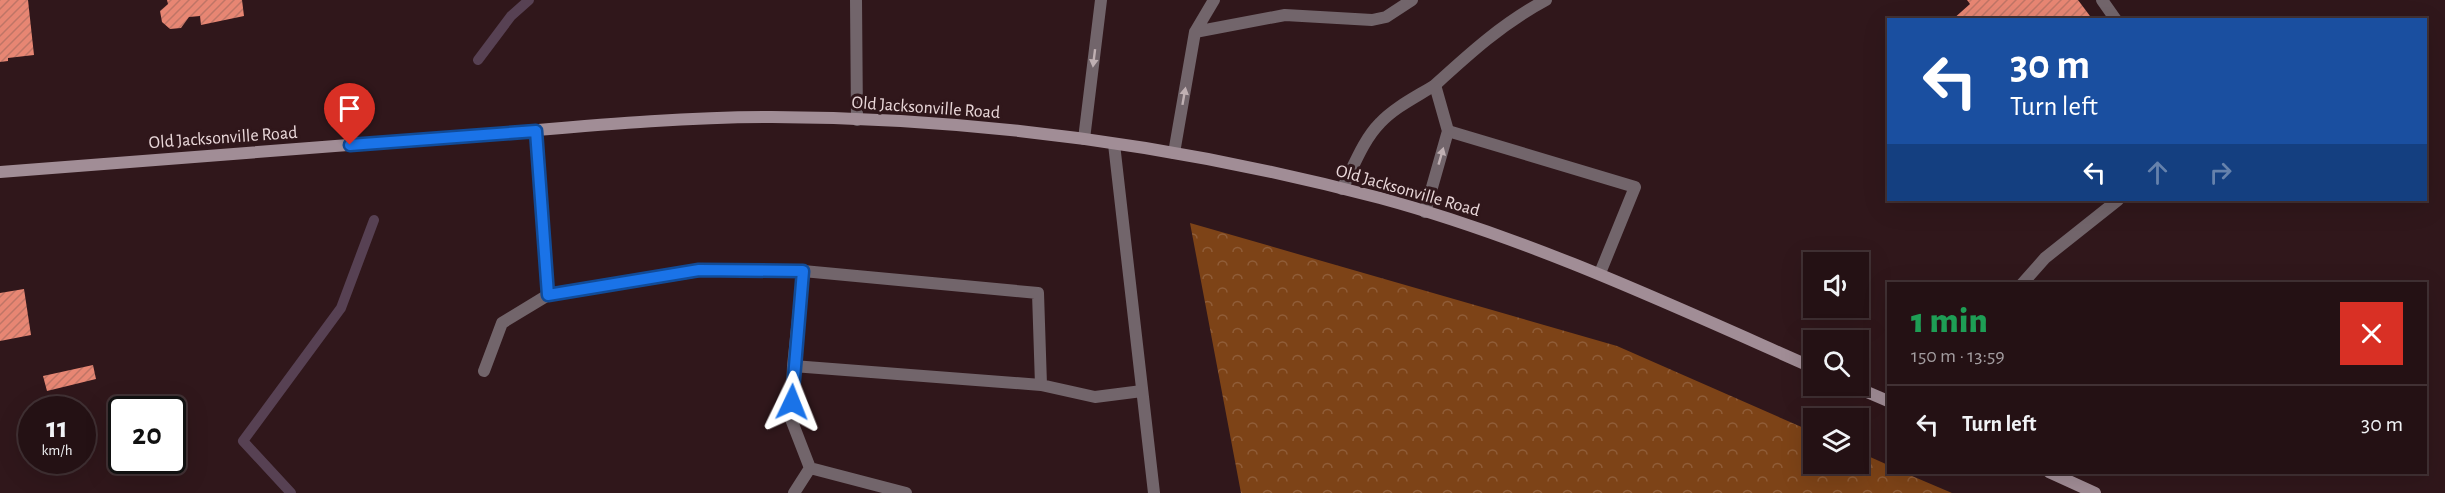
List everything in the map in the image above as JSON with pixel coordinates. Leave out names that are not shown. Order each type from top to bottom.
[{"type":"main road","name":"Old Jacksonville Road","points":[[0,172],[720,118],[857,120],[983,128],[1174,153],[1342,189],[1425,212],[1488,231],[1600,273],[1803,363]]},
{"type":"main road","points":[[1869,393],[1887,401]]},
{"type":"main road","points":[[2053,474],[2095,493]]},
{"type":"street","points":[[856,0],[857,120]]},
{"type":"street","points":[[1084,140],[1101,0]]},
{"type":"street","points":[[1174,153],[1195,32],[1214,0]]},
{"type":"street","points":[[1195,32],[1285,15],[1372,20],[1386,17],[1412,0]]},
{"type":"street","points":[[1342,189],[1372,132],[1380,122],[1396,108],[1435,86],[1515,16],[1546,0]]},
{"type":"street","points":[[2102,0],[2115,18]]},
{"type":"street","points":[[1425,212],[1448,130],[1435,86]]},
{"type":"street","points":[[1448,130],[1635,187],[1600,273]]},
{"type":"street","points":[[536,131],[548,295]]},
{"type":"street","points":[[1114,144],[1154,493]]},
{"type":"street","points":[[2024,282],[2045,258],[2117,201]]},
{"type":"street","points":[[484,371],[502,323],[548,295],[699,270],[803,271],[1038,293],[1041,385]]},
{"type":"street","points":[[803,271],[793,366],[791,419],[810,468]]},
{"type":"street","points":[[793,366],[1041,385],[1095,397],[1142,391]]},
{"type":"street","points":[[794,493],[810,468]]},
{"type":"street","points":[[810,468],[906,493]]},
{"type":"green space","points":[[1190,223],[1617,346],[1803,428],[1803,474],[1869,474],[1869,456],[1887,465],[1887,474],[1907,474],[1952,493],[1241,493]]},
{"type":"building","points":[[0,0],[28,0],[34,55],[8,58],[8,61],[0,62]]},
{"type":"building","points":[[167,0],[242,0],[244,16],[201,25],[200,16],[189,17],[181,28],[170,29],[162,22],[160,11],[168,4]]},
{"type":"building","points":[[1967,0],[2078,0],[2092,18],[1954,18],[1970,4]]},
{"type":"building","points":[[24,289],[31,335],[0,341],[0,293]]},
{"type":"building","points":[[93,365],[96,379],[47,391],[43,376]]},
{"type":"waterway","points":[[478,60],[511,16],[529,0]]},
{"type":"waterway","points":[[291,493],[243,441],[341,308],[374,220]]},
{"type":"route","points":[[350,145],[536,131],[548,295],[699,270],[803,271],[793,366],[792,402]]}]
